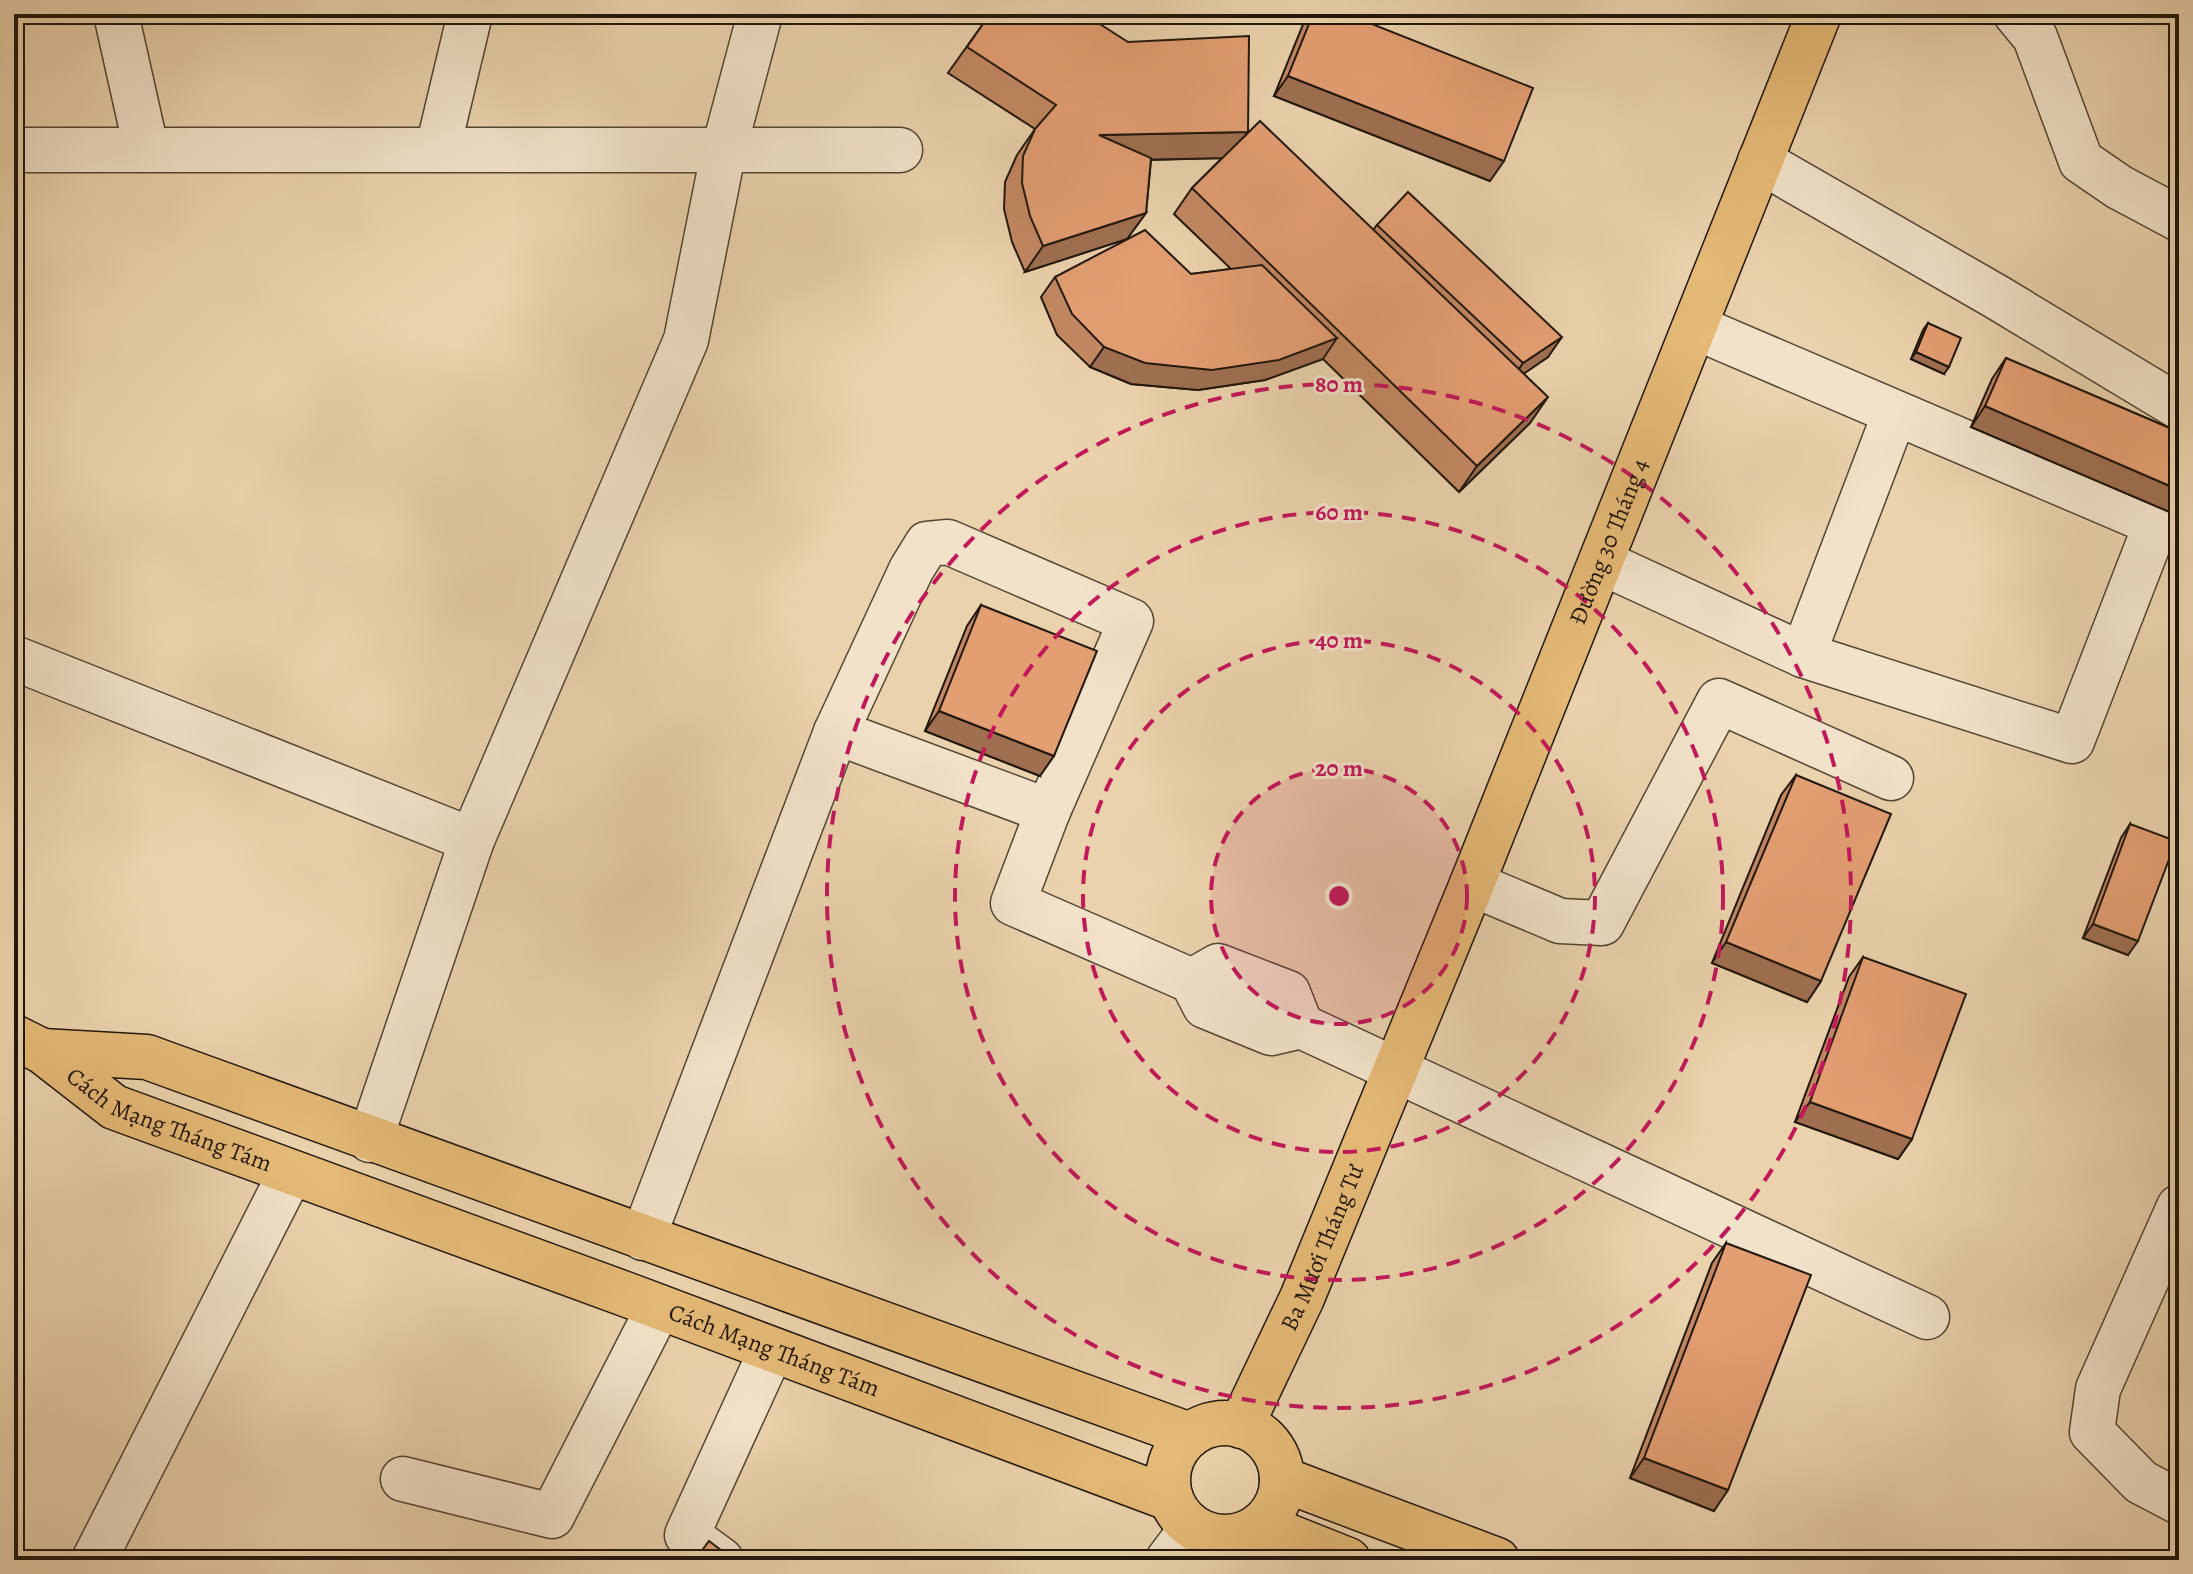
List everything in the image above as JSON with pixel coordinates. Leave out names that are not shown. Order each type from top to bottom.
[{"type":"main road","name":"Đường 30 Tháng 4","points":[[1395,1067],[1472,884],[1819,14]]},
{"type":"main road","name":"Cách Mạng Tháng Tám","points":[[28,1044],[147,1057],[1190,1435]]},
{"type":"main road","name":"Cách Mạng Tháng Tám","points":[[28,1044],[114,1107],[903,1397],[1177,1529]]},
{"type":"main road","name":"Ba Mươi Tháng Tư","points":[[1241,1426],[1302,1298],[1395,1067]]},
{"type":"main road","points":[[1214,1425],[1241,1426],[1257,1433],[1270,1445],[1278,1461],[1282,1479],[1280,1496],[1272,1513],[1260,1525],[1243,1534],[1226,1537],[1177,1529],[1167,1482],[1169,1464],[1178,1448],[1190,1435],[1214,1425]]},
{"type":"main road","points":[[1282,1479],[1497,1560]]},
{"type":"main road","points":[[1260,1525],[1348,1560]]},
{"type":"street","points":[[116,14],[146,148]]},
{"type":"street","points":[[438,148],[470,14]]},
{"type":"street","points":[[370,1140],[472,840],[686,340],[724,149],[760,14]]},
{"type":"street","points":[[2016,14],[2035,37],[2081,161],[2119,187],[2179,219]]},
{"type":"street","points":[[14,150],[900,150]]},
{"type":"street","points":[[1760,161],[1995,296],[2179,407]]},
{"type":"street","points":[[1601,562],[1803,655],[2072,741],[2156,524],[1695,327]]},
{"type":"street","points":[[1803,655],[1895,413]]},
{"type":"street","points":[[643,1238],[836,732],[911,570],[927,544],[948,542],[1131,621],[1048,811],[1013,903],[1192,981],[1218,966],[1288,993],[1301,1026],[1395,1067],[1927,1317]]},
{"type":"street","points":[[14,658],[472,840]]},
{"type":"street","points":[[1472,884],[1560,921],[1602,923],[1719,701],[1891,778]]},
{"type":"street","points":[[836,732],[1048,811]]},
{"type":"street","points":[[94,1560],[290,1174]]},
{"type":"street","points":[[2179,1207],[2098,1389],[2092,1432],[2141,1482],[2179,1502]]},
{"type":"street","points":[[403,1479],[552,1516],[659,1307]]},
{"type":"street","points":[[721,1560],[677,1547],[771,1351]]},
{"type":"building","points":[[990,14],[1084,14],[1128,42],[1249,36],[1248,132],[1099,135],[1151,158],[1146,213],[1043,246],[1030,216],[1022,183],[1023,156],[1035,129],[1056,105],[967,47]]},
{"type":"building","points":[[1313,14],[1347,14],[1533,88],[1504,161],[1288,76]]},
{"type":"building","points":[[1260,121],[1548,397],[1477,466],[1192,188]]},
{"type":"building","points":[[1408,192],[1562,337],[1523,363],[1377,225]]},
{"type":"building","points":[[1145,230],[1191,274],[1262,265],[1337,338],[1279,360],[1212,370],[1145,363],[1104,347],[1072,314],[1055,277]]},
{"type":"building","points":[[1928,323],[1961,338],[1949,367],[1916,352]]},
{"type":"building","points":[[2006,358],[2179,432],[2179,490],[1985,406]]},
{"type":"building","points":[[981,605],[1097,651],[1054,756],[939,711]]},
{"type":"building","points":[[1796,775],[1891,814],[1821,981],[1726,942]]},
{"type":"building","points":[[2130,824],[2176,841],[2138,941],[2093,924]]},
{"type":"building","points":[[1863,957],[1966,994],[1912,1139],[1810,1102]]},
{"type":"building","points":[[1726,1243],[1811,1275],[1728,1490],[1644,1458]]},
{"type":"building","points":[[709,1541],[734,1560],[695,1560]]}]
